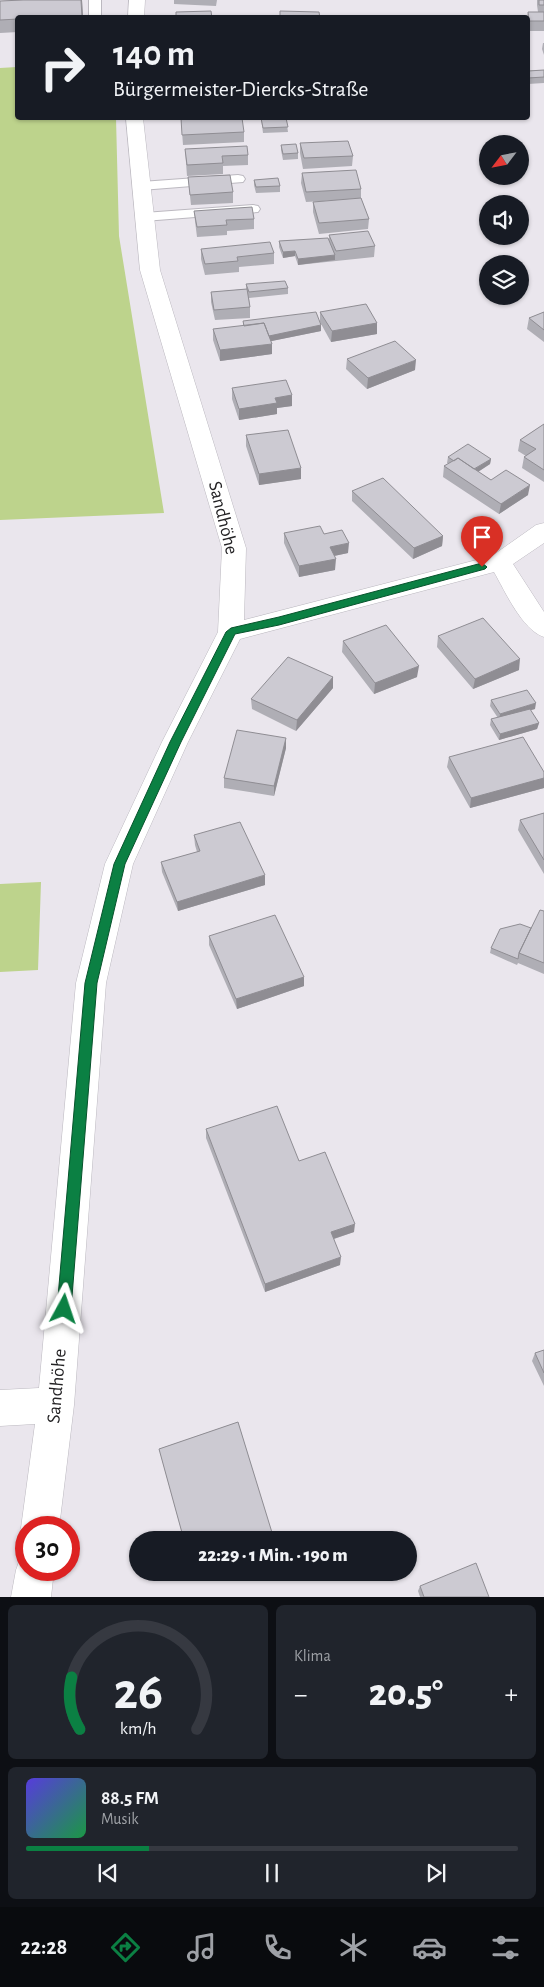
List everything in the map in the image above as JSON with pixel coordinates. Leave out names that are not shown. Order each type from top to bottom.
[{"type":"street","points":[[136,15],[137,0]]},
{"type":"street","name":"Sandhöhe","points":[[42,1516],[56,1405],[91,983],[120,864],[175,742],[231,632],[234,548],[150,270],[134,120]]},
{"type":"street","points":[[231,632],[288,619],[500,562],[544,531]]},
{"type":"street","points":[[500,562],[532,615],[544,628]]},
{"type":"street","points":[[0,1408],[56,1405]]},
{"type":"street","points":[[31,1597],[33,1581]]},
{"type":"lane","points":[[95,0],[95,15]]},
{"type":"lane","points":[[141,186],[238,180]]},
{"type":"lane","points":[[144,217],[253,209]]},
{"type":"green space","points":[[15,67],[15,120],[116,120],[119,236],[164,513],[0,520],[0,68]]},
{"type":"green space","points":[[41,882],[38,970],[0,972],[0,884]]},
{"type":"building","points":[[81,0],[82,15],[15,15],[15,19],[0,20],[0,1]]},
{"type":"building","points":[[539,0],[544,0],[544,5],[539,5]]},
{"type":"building","points":[[211,11],[212,15],[176,15],[176,12]]},
{"type":"building","points":[[280,11],[319,12],[320,15],[280,15]]},
{"type":"building","points":[[528,12],[544,12],[544,21],[530,21],[530,15]]},
{"type":"building","points":[[544,70],[544,77],[530,78],[530,71]]},
{"type":"building","points":[[181,120],[242,120],[244,132],[182,135]]},
{"type":"building","points":[[261,120],[286,120],[288,127],[263,128]]},
{"type":"building","points":[[348,141],[353,156],[304,158],[300,143]]},
{"type":"building","points":[[296,144],[298,153],[283,154],[281,145]]},
{"type":"building","points":[[247,146],[248,155],[222,156],[223,163],[187,165],[185,149]]},
{"type":"building","points":[[356,170],[361,189],[306,192],[302,173]]},
{"type":"building","points":[[230,175],[233,192],[190,195],[188,177]]},
{"type":"building","points":[[278,178],[280,186],[256,187],[254,180]]},
{"type":"building","points":[[361,198],[369,219],[319,223],[313,202]]},
{"type":"building","points":[[252,207],[254,219],[226,220],[227,225],[197,227],[194,211]]},
{"type":"building","points":[[368,231],[375,246],[336,251],[329,235]]},
{"type":"building","points":[[328,238],[335,255],[298,259],[295,251],[283,252],[279,241]]},
{"type":"building","points":[[270,242],[274,253],[237,257],[238,261],[205,264],[201,249]]},
{"type":"building","points":[[285,281],[288,288],[249,292],[246,284]]},
{"type":"building","points":[[247,289],[250,307],[214,310],[211,292]]},
{"type":"building","points":[[366,304],[377,323],[332,331],[320,312]]},
{"type":"building","points":[[316,312],[321,325],[269,336],[264,323],[244,326],[243,321]]},
{"type":"building","points":[[544,312],[544,330],[529,318]]},
{"type":"building","points":[[264,323],[272,344],[220,350],[213,329]]},
{"type":"building","points":[[395,341],[416,360],[368,378],[347,359]]},
{"type":"building","points":[[286,380],[292,395],[275,398],[277,403],[239,409],[232,388]]},
{"type":"building","points":[[544,424],[544,470],[524,457],[536,449],[520,440]]},
{"type":"building","points":[[288,430],[301,468],[259,474],[246,435]]},
{"type":"building","points":[[468,444],[491,459],[474,469],[458,458],[454,461],[448,457]]},
{"type":"building","points":[[458,458],[491,480],[506,470],[530,485],[501,504],[444,466]]},
{"type":"building","points":[[383,478],[443,536],[414,548],[352,491]]},
{"type":"building","points":[[320,526],[324,534],[342,530],[349,543],[330,547],[336,559],[299,566],[284,533]]},
{"type":"building","points":[[483,618],[520,659],[475,679],[438,636]]},
{"type":"building","points":[[386,625],[419,666],[375,683],[343,641]]},
{"type":"building","points":[[288,657],[333,677],[297,720],[251,699]]},
{"type":"building","points":[[527,690],[536,703],[500,714],[491,700]]},
{"type":"building","points":[[530,709],[539,723],[500,734],[491,719]]},
{"type":"building","points":[[237,730],[286,738],[274,786],[224,778]]},
{"type":"building","points":[[523,737],[544,772],[544,778],[471,798],[449,757]]},
{"type":"building","points":[[544,813],[544,860],[520,820]]},
{"type":"building","points":[[240,822],[265,875],[177,902],[161,862],[200,851],[194,835]]},
{"type":"building","points":[[540,910],[544,911],[544,963],[519,953]]},
{"type":"building","points":[[275,915],[304,977],[236,999],[209,936]]},
{"type":"building","points":[[520,924],[531,928],[518,959],[491,948],[500,929]]},
{"type":"building","points":[[277,1106],[299,1161],[325,1152],[355,1224],[331,1232],[341,1257],[265,1284],[206,1129]]},
{"type":"building","points":[[544,1350],[544,1373],[535,1353]]},
{"type":"building","points":[[238,1422],[272,1531],[182,1531],[159,1449]]},
{"type":"building","points":[[476,1563],[489,1597],[424,1597],[420,1586]]},
{"type":"route","points":[[64,1309],[91,983],[120,864],[175,742],[231,632],[482,567]]}]
